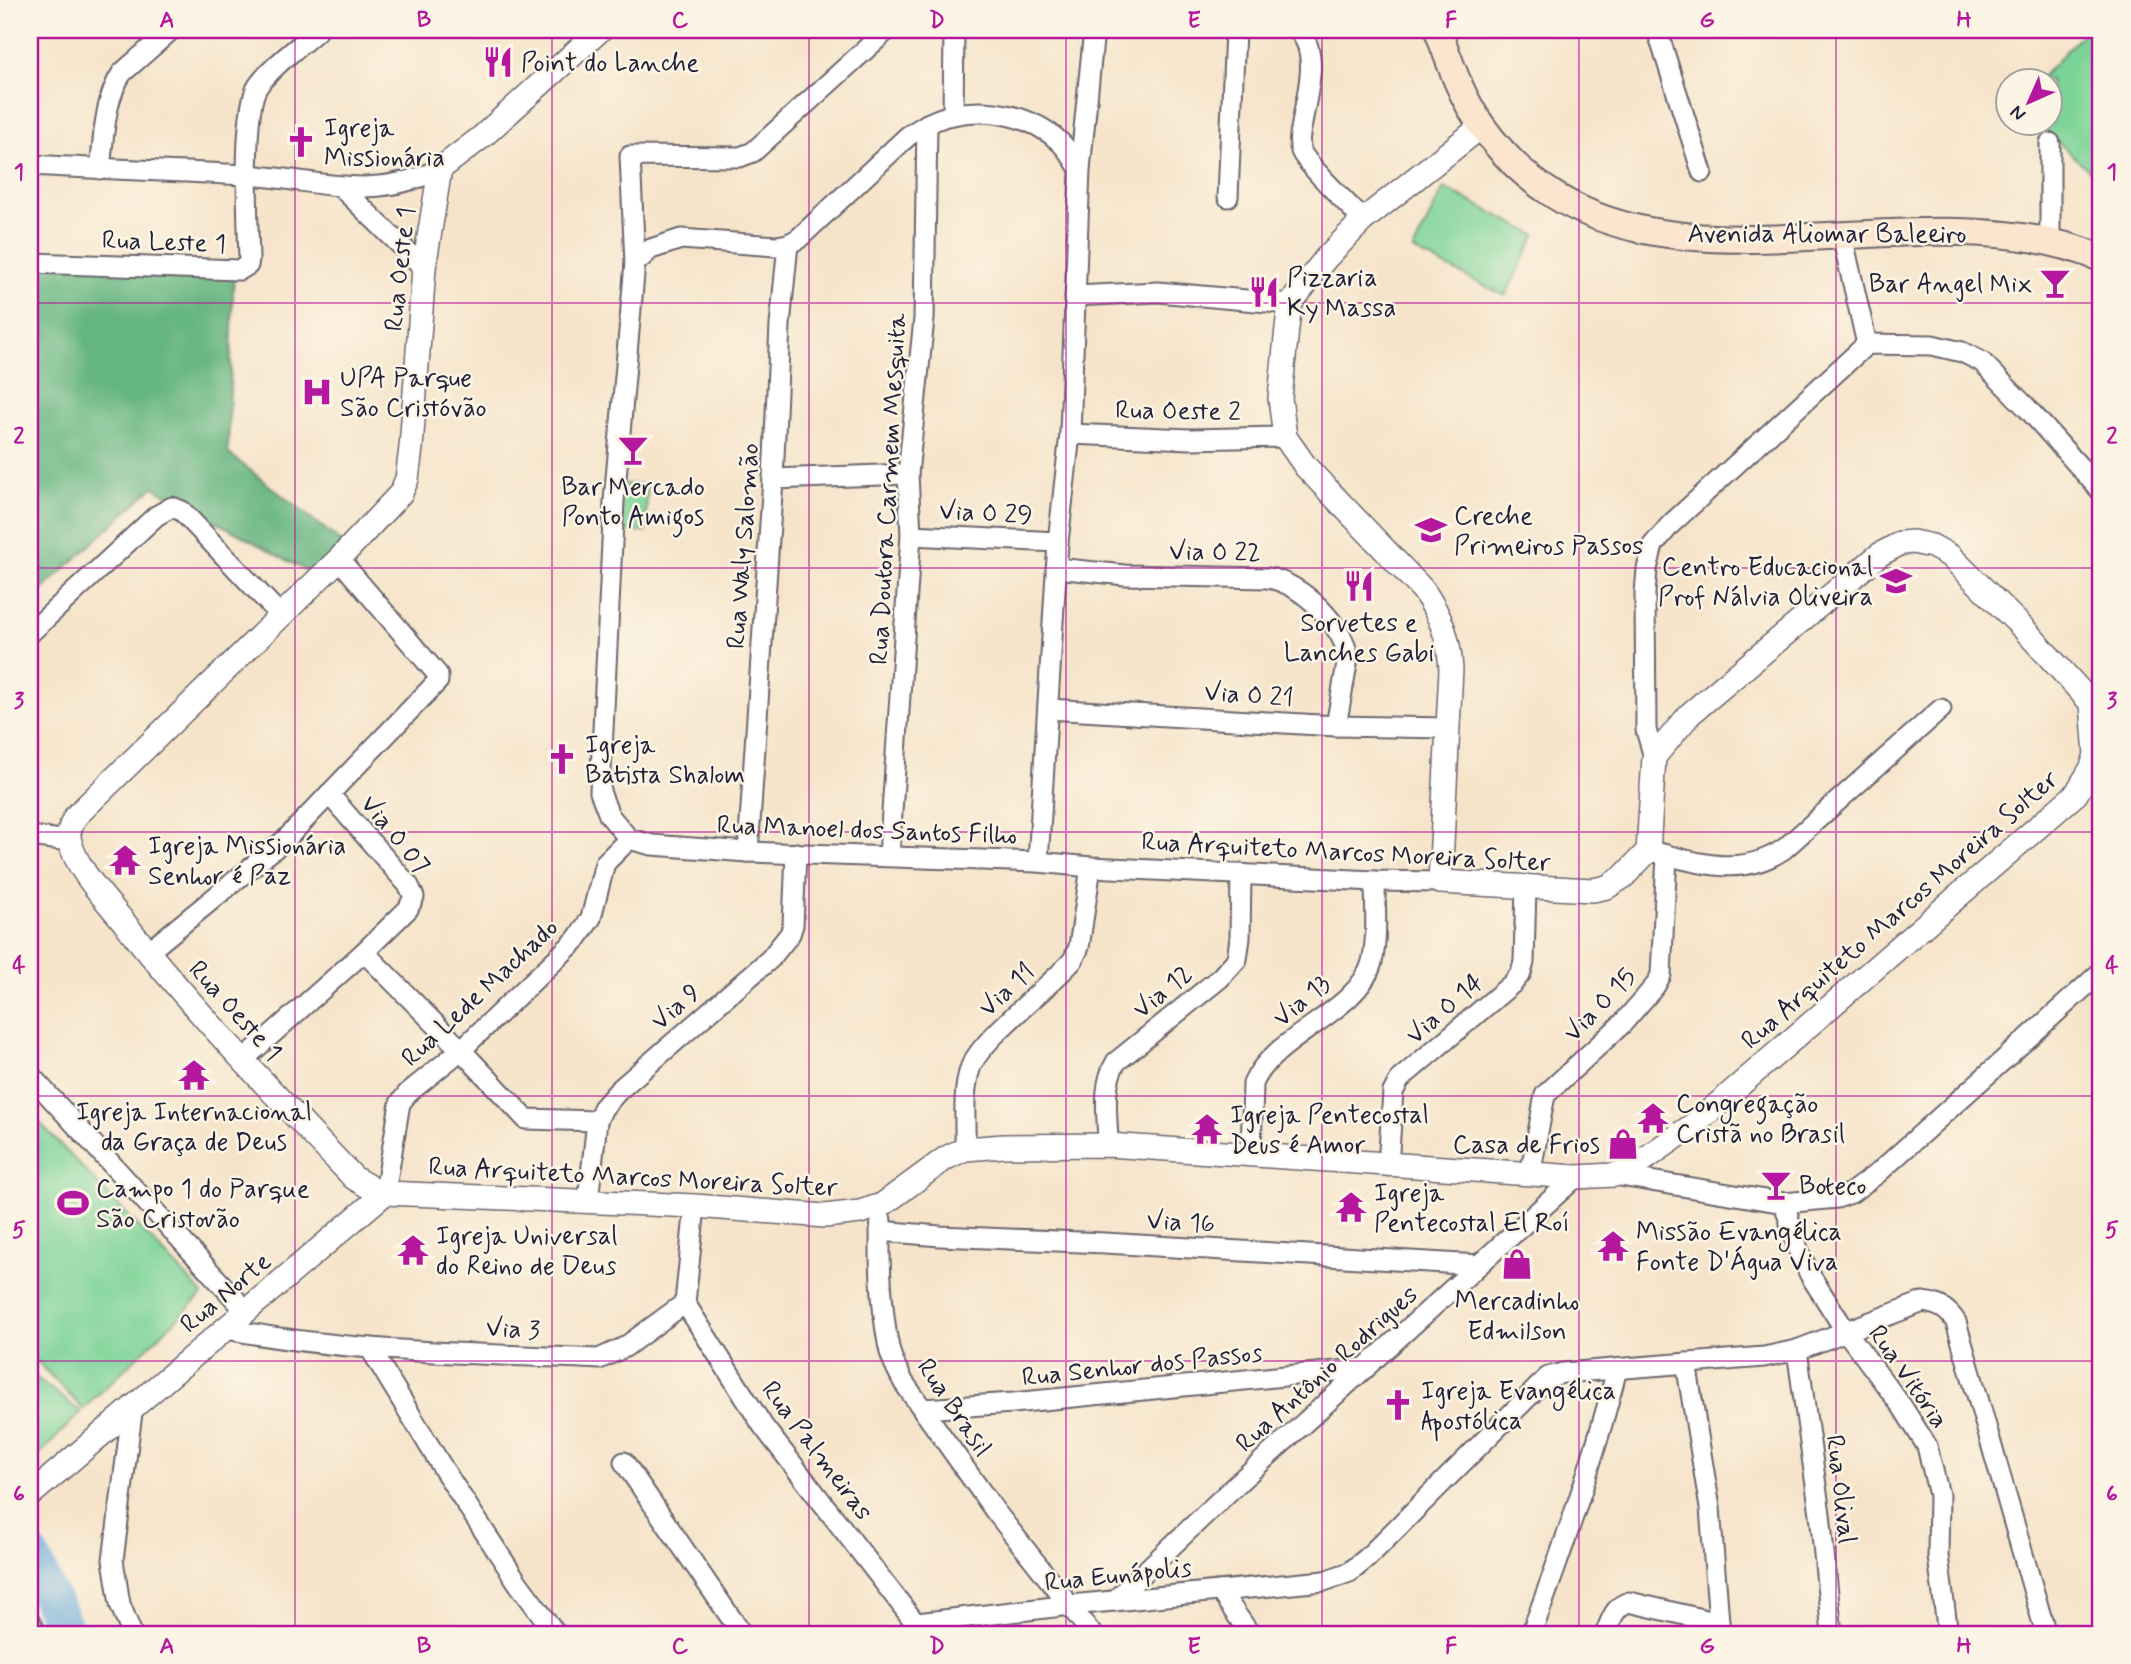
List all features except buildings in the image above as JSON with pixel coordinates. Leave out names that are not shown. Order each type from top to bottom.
[{"type":"main road","name":"Avenida Aliomar Baleeiro","points":[[1438,30],[1461,91],[1482,126],[1508,157],[1538,183],[1579,209],[1618,223],[1708,239],[1753,240],[1941,231],[2000,233],[2050,242],[2101,258]]},
{"type":"street","points":[[100,169],[111,94],[117,79],[171,30]]},
{"type":"street","points":[[247,175],[253,96],[267,75],[318,30]]},
{"type":"street","points":[[30,165],[247,175],[341,187],[395,186],[417,180],[440,169],[482,136],[600,30]]},
{"type":"street","points":[[629,839],[609,815],[600,792],[614,501],[635,263],[630,156],[740,158],[753,152],[887,30]]},
{"type":"street","points":[[953,115],[954,30]]},
{"type":"street","name":"Rua Manoel dos Santos Filho","points":[[629,839],[652,845],[748,852],[1038,862],[1056,568],[1070,434],[1080,169],[1094,30]]},
{"type":"street","points":[[1228,197],[1235,30]]},
{"type":"street","points":[[1298,30],[1307,40],[1310,59],[1301,150],[1363,220]]},
{"type":"street","points":[[1657,30],[1702,172]]},
{"type":"street","points":[[635,263],[651,249],[681,239],[776,246],[788,244],[798,239],[908,136],[927,124],[953,115],[1007,115],[1028,120],[1063,144],[1080,169]]},
{"type":"street","name":"Rua Doutora Carmem Mesquita","points":[[888,856],[911,535],[908,474],[924,319],[927,124]]},
{"type":"street","points":[[1440,882],[1450,646],[1438,612],[1423,590],[1306,467],[1285,438],[1280,398],[1290,304],[1326,258],[1363,220],[1482,126]]},
{"type":"street","points":[[2050,143],[2050,242]]},
{"type":"street","name":"Rua Oeste 1","points":[[385,1193],[354,1178],[243,1060],[148,952],[87,875],[69,841],[69,827],[75,817],[339,559],[393,503],[407,480],[424,268],[440,169]]},
{"type":"street","name":"Rua Leste 1","points":[[30,262],[240,270],[248,264],[249,259],[247,175]]},
{"type":"street","points":[[341,187],[424,268]]},
{"type":"street","points":[[1842,236],[1867,344]]},
{"type":"street","name":"Rua Waly Salomão","points":[[748,852],[773,479],[779,325],[788,244]]},
{"type":"street","points":[[1075,296],[1158,292],[1290,304]]},
{"type":"street","points":[[1941,709],[1771,858],[1748,866],[1712,866],[1657,853],[1654,757],[1646,730],[1645,606],[1647,569],[1653,545],[1671,524],[1867,344],[1932,345],[1962,352],[1982,362],[2101,491]]},
{"type":"street","name":"Rua Oeste 2","points":[[1070,434],[1190,439],[1285,438]]},
{"type":"street","points":[[773,479],[908,474]]},
{"type":"street","points":[[30,634],[156,516],[172,507],[182,511],[281,616]]},
{"type":"street","name":"Via O 29","points":[[911,535],[1058,542]]},
{"type":"street","name":"Rua Arquiteto Marcos Moreira Solter","points":[[1614,1175],[1639,1164],[1696,1123],[2076,794],[2088,776],[2096,755],[2097,707],[2024,629],[1950,556],[1932,546],[1913,542],[1901,543],[1880,555],[1690,714],[1654,757]]},
{"type":"street","points":[[148,952],[286,839],[438,681],[438,675],[339,559]]},
{"type":"street","name":"Via O 22","points":[[1056,568],[1125,575],[1268,578],[1278,579],[1291,586],[1334,624],[1348,649],[1336,726]]},
{"type":"street","name":"Via O 21","points":[[1048,709],[1336,726],[1448,729]]},
{"type":"street","name":"Via O 07","points":[[329,793],[409,886],[414,897],[408,909],[364,952]]},
{"type":"street","points":[[30,836],[69,841]]},
{"type":"street","name":"Rua Lede Machado","points":[[385,1193],[400,1103],[408,1093],[461,1050],[576,940],[591,918],[605,863],[629,839]]},
{"type":"street","name":"Via 9","points":[[588,1201],[597,1121],[603,1108],[619,1090],[770,959],[790,934],[793,925],[796,853]]},
{"type":"street","name":"Rua Arquiteto Marcos Moreira Solter","points":[[1038,862],[1091,867],[1593,890],[1607,887],[1657,853]]},
{"type":"street","name":"Via O 15","points":[[1530,1175],[1545,1095],[1623,1023],[1655,986],[1661,975],[1657,853]]},
{"type":"street","name":"Via 11","points":[[965,1149],[970,1066],[987,1043],[1073,960],[1079,947],[1091,867]]},
{"type":"street","name":"Via 12","points":[[1108,1145],[1107,1090],[1109,1076],[1116,1062],[1220,978],[1237,960],[1241,874]]},
{"type":"street","name":"Via 13","points":[[1251,1153],[1254,1084],[1257,1074],[1352,993],[1371,964],[1375,881]]},
{"type":"street","name":"Via O 14","points":[[1388,1166],[1393,1092],[1400,1079],[1513,983],[1521,973],[1524,962],[1526,887]]},
{"type":"street","points":[[243,1060],[364,952],[526,1119],[597,1121]]},
{"type":"street","name":"Rua Arquiteto Marcos Moreira Solter","points":[[385,1193],[695,1206],[825,1216],[860,1212],[882,1205],[946,1158],[965,1149],[1108,1145],[1251,1153],[1388,1166],[1530,1175],[1614,1175],[1784,1203],[1837,1198],[1864,1184],[2101,972]]},
{"type":"street","points":[[30,1075],[246,1311]]},
{"type":"street","name":"Rua Antônio Rodrigues","points":[[1114,1601],[1239,1482],[1576,1177]]},
{"type":"street","name":"Rua Norte","points":[[30,1494],[385,1193]]},
{"type":"street","name":"Rua Vitória","points":[[1784,1203],[1798,1249],[1810,1275],[1845,1330],[1903,1408],[1927,1446],[1939,1495],[1938,1556],[1948,1634]]},
{"type":"street","name":"Rua Brasil","points":[[882,1205],[882,1285],[891,1353],[904,1383],[989,1502],[1092,1634]]},
{"type":"street","points":[[685,1303],[695,1206]]},
{"type":"street","name":"Via 16","points":[[880,1231],[1479,1265]]},
{"type":"street","points":[[1531,1634],[1574,1518],[1598,1443],[1617,1370],[1764,1357],[1797,1350],[1923,1302],[1945,1308],[1956,1322],[2046,1634]]},
{"type":"street","name":"Via 3","points":[[226,1329],[278,1339],[370,1348],[599,1359],[625,1347],[685,1303]]},
{"type":"street","name":"Rua Palmeiras","points":[[685,1303],[764,1426],[920,1629]]},
{"type":"street","points":[[370,1348],[444,1470],[555,1634]]},
{"type":"street","name":"Rua Olival","points":[[1797,1350],[1820,1514],[1832,1634]]},
{"type":"street","points":[[1605,1634],[1615,1611],[1623,1603],[1629,1602],[1720,1629],[1710,1508],[1686,1363]]},
{"type":"street","name":"Rua Senhor dos Passos","points":[[923,1409],[1013,1403],[1366,1368]]},
{"type":"street","name":"Rua Eunápolis","points":[[920,1629],[1071,1605],[1324,1581],[1350,1572],[1548,1377],[1563,1373],[1617,1370]]},
{"type":"street","points":[[132,1634],[120,1604],[113,1560],[133,1405]]},
{"type":"street","points":[[624,1462],[741,1634]]},
{"type":"street","points":[[1220,1591],[1250,1634]]},
{"type":"street","points":[[30,1622],[37,1634]]},
{"type":"green space","points":[[2086,30],[2101,30],[2101,181],[2051,136],[2064,136],[2064,66],[2052,66]]},
{"type":"green space","points":[[1444,188],[1536,235],[1505,296],[1413,250]]},
{"type":"green space","points":[[30,257],[234,265],[228,453],[344,544],[312,574],[153,487],[30,601]]},
{"type":"green space","points":[[620,484],[647,485],[646,532],[619,531]]},
{"type":"green space","name":"Campo 1 do Parque São Cristovão","points":[[30,1113],[203,1294],[83,1409],[30,1354]]},
{"type":"green space","points":[[30,1373],[81,1412],[38,1456],[30,1440]]},
{"type":"waterway","points":[[30,1555],[67,1634]]},
{"type":"place","name":"Point do Lanche","points":[[498,62]]},
{"type":"place","name":"Igreja Missionária","points":[[301,142]]},
{"type":"place","name":"Bar Angel Mix","points":[[2055,283]]},
{"type":"place","name":"Pizzaria Ky Massa","points":[[1264,292]]},
{"type":"place","name":"UPA Parque São Cristóvão","points":[[317,392]]},
{"type":"place","name":"Bar Mercado Ponto Amigos","points":[[633,450]]},
{"type":"place","name":"Creche Primeiros Passos","points":[[1431,530]]},
{"type":"place","name":"Centro Educacional Prof Nálvia Oliveira","points":[[1896,581]]},
{"type":"place","name":"Sorvetes e Lanches Gabi","points":[[1359,586]]},
{"type":"place","name":"Igreja Batista Shalom","points":[[562,759]]},
{"type":"place","name":"Igreja Missionária Senhor é Paz","points":[[125,860]]},
{"type":"place","name":"Igreja Internacional da Graça de Deus","points":[[194,1075]]},
{"type":"place","name":"Congregação Cristã no Brasil","points":[[1653,1118]]},
{"type":"place","name":"Igreja Pentecostal Deus é Amor","points":[[1207,1129]]},
{"type":"place","name":"Casa de Frios","points":[[1623,1144]]},
{"type":"place","name":"Boteco","points":[[1776,1185]]},
{"type":"place","name":"Campo 1 do Parque São Cristovão","points":[[73,1203]]},
{"type":"place","name":"Igreja Pentecostal El Roí","points":[[1351,1207]]},
{"type":"place","name":"Missão Evangélica Fonte D'Água Viva","points":[[1613,1246]]},
{"type":"place","name":"Igreja Universal do Reino de Deus","points":[[413,1250]]},
{"type":"place","name":"Mercadinho Edmilson","points":[[1517,1264]]},
{"type":"place","name":"Igreja Evangélica Apostólica","points":[[1398,1405]]}]
